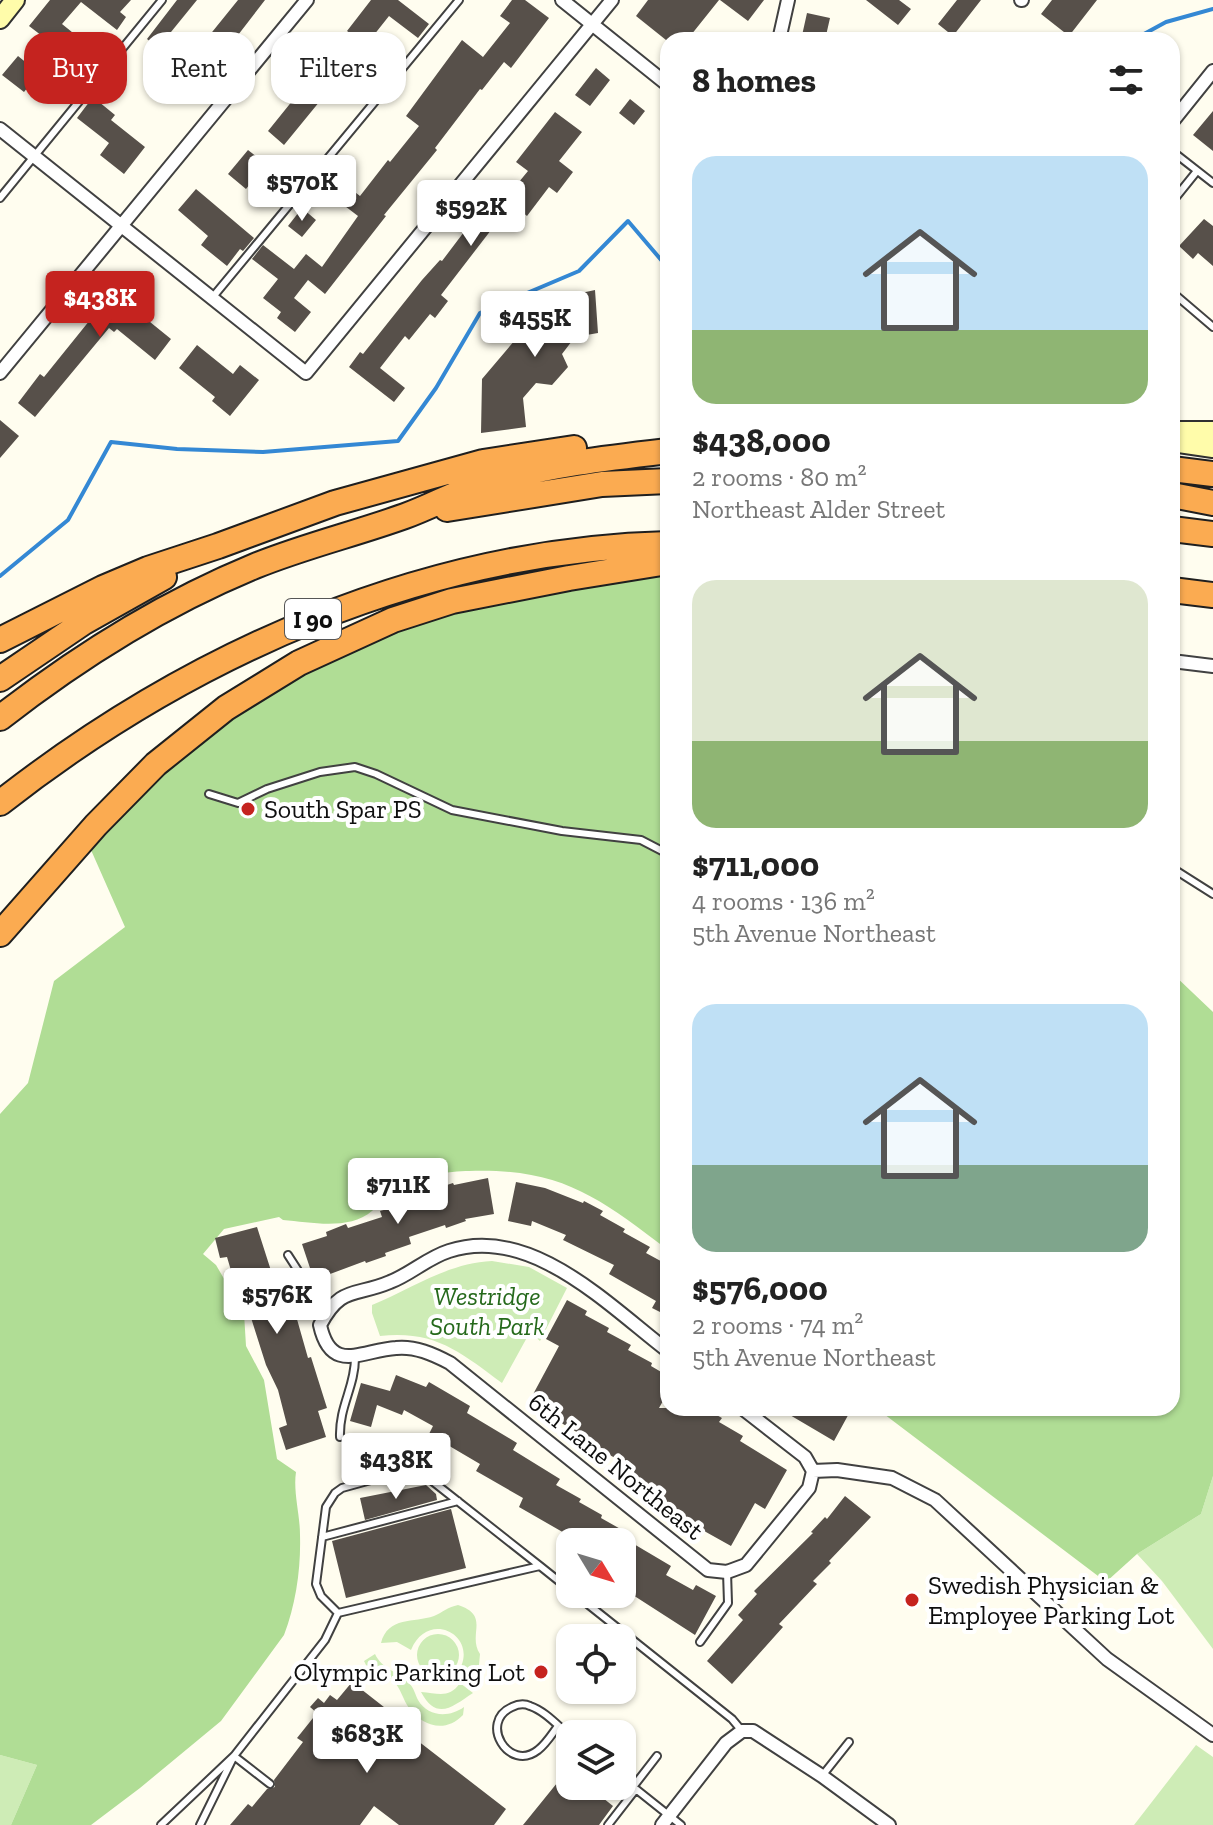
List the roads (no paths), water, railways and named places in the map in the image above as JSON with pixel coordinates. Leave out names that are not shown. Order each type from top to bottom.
[{"type":"highway","points":[[0,640],[148,569],[335,503],[483,462],[574,448],[660,440]]},
{"type":"highway","points":[[0,718],[89,656],[170,608],[252,568],[317,543],[405,516],[487,482],[584,461],[660,452]]},
{"type":"highway","points":[[1180,470],[1213,474]]},
{"type":"highway","points":[[405,516],[602,484],[660,481]]},
{"type":"highway","points":[[1180,497],[1213,503]]},
{"type":"highway","points":[[1180,530],[1213,534]]},
{"type":"highway","name":"I 90","points":[[0,803],[66,752],[158,695],[217,662],[317,617],[393,592],[537,556],[589,548],[660,544]]},
{"type":"highway","points":[[0,679],[84,622],[218,546]]},
{"type":"highway","points":[[0,934],[141,779],[198,729],[248,693],[315,655],[393,620],[452,601],[660,563]]},
{"type":"highway","points":[[1180,591],[1213,595]]},
{"type":"highway","points":[[0,953],[143,794],[228,722],[311,669],[363,643],[499,593]]},
{"type":"street","points":[[0,19],[15,0]]},
{"type":"street","points":[[0,373],[307,0]]},
{"type":"street","points":[[562,0],[660,79]]},
{"type":"street","points":[[0,129],[306,373],[612,0]]},
{"type":"street","points":[[781,32],[788,0]]},
{"type":"street","points":[[1180,112],[1213,71]]},
{"type":"street","points":[[1180,431],[1213,431]]},
{"type":"street","points":[[1180,443],[1213,448]]},
{"type":"street","points":[[1180,662],[1213,666]]},
{"type":"street","points":[[355,1358],[336,1353],[324,1341],[320,1325],[334,1302],[351,1293],[390,1283],[426,1260],[451,1250],[476,1246],[495,1246],[531,1255],[563,1271],[660,1345]]},
{"type":"street","name":"6th Lane Northeast","points":[[355,1358],[398,1347],[433,1354],[450,1363],[708,1570],[727,1572]]},
{"type":"street","points":[[727,1572],[746,1565],[809,1488],[813,1471],[805,1457],[752,1416]]},
{"type":"street","points":[[813,1471],[834,1470],[892,1478],[935,1500],[1107,1659],[1213,1735]]},
{"type":"street","points":[[666,1820],[726,1743],[742,1731],[753,1731],[766,1737],[889,1825]]},
{"type":"lane","points":[[0,198],[162,0]]},
{"type":"lane","points":[[212,298],[459,0]]},
{"type":"lane","points":[[1180,157],[1213,183]]},
{"type":"lane","points":[[1180,192],[1197,171]]},
{"type":"lane","points":[[1180,299],[1213,327]]},
{"type":"lane","points":[[209,794],[238,803],[267,789],[320,772],[355,767],[452,810],[562,831],[641,840],[660,850]]},
{"type":"lane","points":[[1180,873],[1213,894]]},
{"type":"lane","points":[[288,1255],[326,1314]]},
{"type":"lane","points":[[340,1437],[341,1411],[354,1378],[355,1358]]},
{"type":"lane","points":[[338,1613],[317,1590],[326,1507],[342,1488],[407,1470],[422,1473],[556,1579]]},
{"type":"lane","points":[[322,1537],[458,1501]]},
{"type":"lane","points":[[338,1613],[540,1566]]},
{"type":"lane","points":[[700,1642],[728,1603],[727,1572]]},
{"type":"lane","points":[[593,1608],[732,1719],[742,1731]]},
{"type":"lane","points":[[161,1825],[234,1756],[325,1640],[338,1613]]},
{"type":"lane","points":[[524,1704],[558,1726],[538,1750],[523,1756],[507,1751],[498,1739],[496,1730],[501,1715],[524,1704]]},
{"type":"lane","points":[[822,1776],[849,1742]]},
{"type":"lane","points":[[234,1756],[270,1784]]},
{"type":"lane","points":[[200,1825],[234,1756]]},
{"type":"lane","points":[[636,1787],[657,1756]]},
{"type":"lane","points":[[636,1789],[666,1820],[681,1825]]},
{"type":"lane","points":[[608,1825],[626,1800]]},
{"type":"waterway","points":[[1148,32],[1166,22],[1213,9]]},
{"type":"waterway","points":[[0,576],[68,520],[111,442],[177,449],[263,452],[398,441],[436,388],[480,313],[579,271],[628,221],[660,259]]},
{"type":"place","name":"South Spar PS","points":[[248,809]]},
{"type":"place","name":"Swedish Physician & Employee Parking Lot","points":[[912,1600]]},
{"type":"place","name":"Olympic Parking Lot","points":[[541,1672]]},
{"type":"park label","name":"Westridge South Park","points":[[487,1311]]}]
